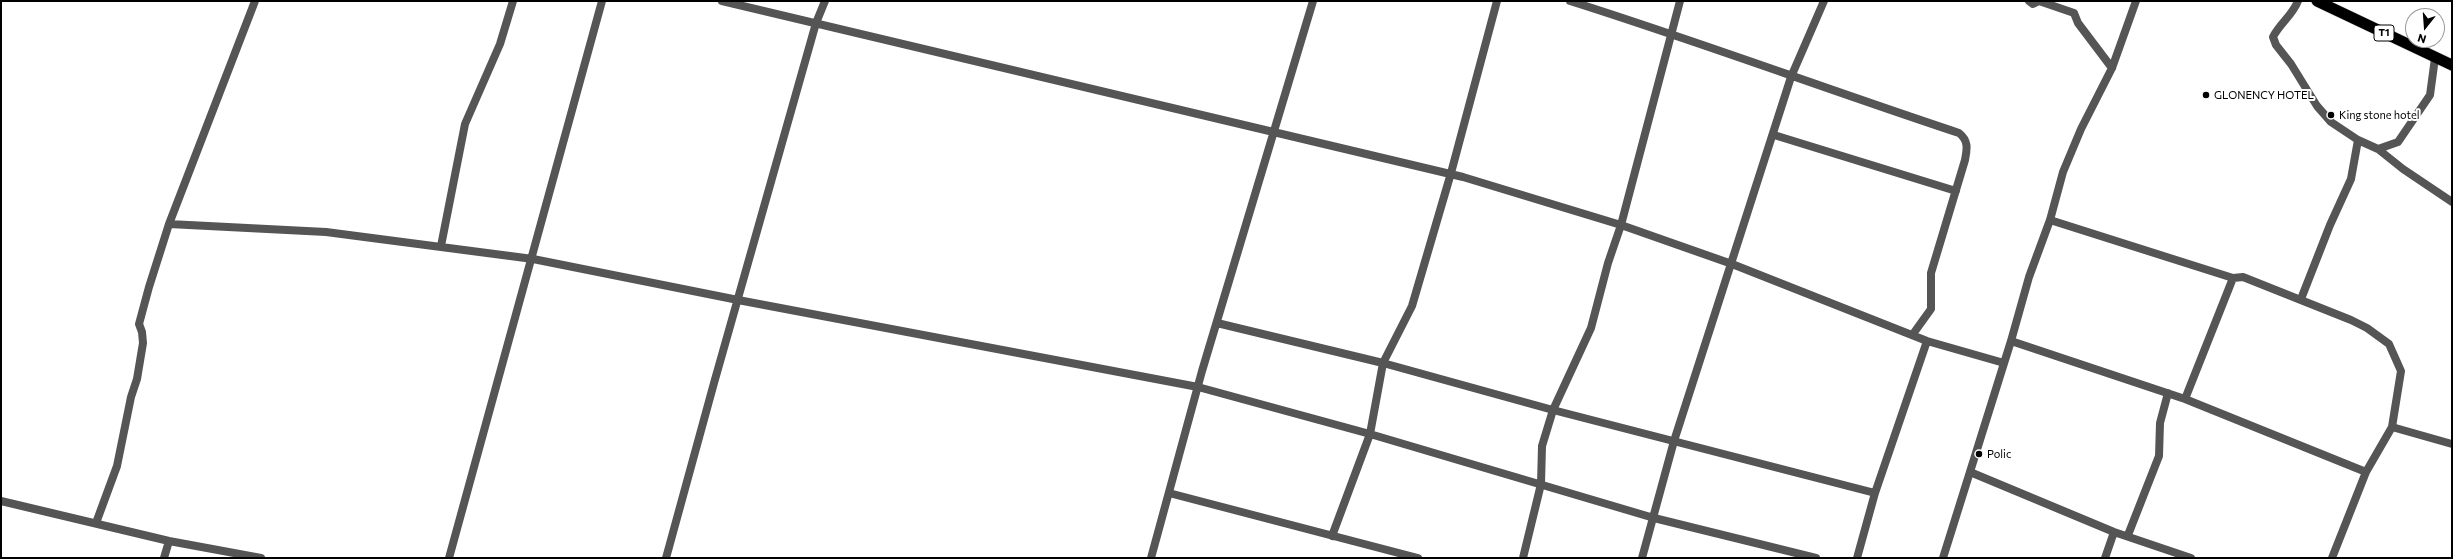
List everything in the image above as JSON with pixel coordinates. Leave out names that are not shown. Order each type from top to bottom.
[{"type":"highway","name":"T1","points":[[2317,1],[2452,65]]},
{"type":"street","points":[[96,523],[119,458],[143,343],[142,332],[139,324],[169,224],[255,1]]},
{"type":"street","points":[[441,246],[465,124],[500,44],[513,1]]},
{"type":"street","points":[[450,558],[533,259],[602,1]]},
{"type":"street","points":[[722,1],[1451,173],[1621,226],[1732,264],[1913,334],[1927,341],[2004,363]]},
{"type":"street","points":[[666,558],[816,23],[825,1]]},
{"type":"street","points":[[1151,558],[1198,388],[1313,1]]},
{"type":"street","points":[[1332,536],[1370,434],[1383,363],[1412,306],[1451,173],[1497,1]]},
{"type":"street","points":[[1570,1],[1670,32],[1753,61],[1791,77],[1959,133],[1967,142],[1967,150],[1931,273],[1931,309],[1913,334]]},
{"type":"street","points":[[1523,558],[1541,484],[1542,446],[1553,410],[1591,328],[1608,263],[1621,226],[1670,32],[1680,1]]},
{"type":"street","points":[[1642,558],[1674,441],[1774,135],[1791,77],[1824,1]]},
{"type":"street","points":[[2029,1],[2033,4],[2039,1],[2074,13],[2078,23],[2112,68]]},
{"type":"street","points":[[1942,558],[2011,341],[2029,277],[2050,220],[2063,172],[2081,129],[2112,68],[2136,1]]},
{"type":"street","points":[[2298,1],[2286,21],[2277,29],[2273,37],[2276,45],[2291,64],[2317,106],[2331,122],[2358,140],[2378,149],[2403,169],[2452,202]]},
{"type":"street","points":[[2378,149],[2398,142],[2430,95],[2435,58]]},
{"type":"street","points":[[1774,135],[1956,191]]},
{"type":"street","points":[[2301,299],[2332,218],[2351,179],[2358,140]]},
{"type":"street","points":[[2050,220],[2233,278],[2243,277],[2301,299],[2368,328],[2389,344],[2401,371],[2392,427],[2366,472],[2332,558]]},
{"type":"street","points":[[169,224],[319,231],[533,259],[738,300],[1198,388],[1370,434],[1654,518],[1816,558]]},
{"type":"street","points":[[2185,399],[2233,278]]},
{"type":"street","points":[[1217,323],[1383,363],[1553,410],[1874,493]]},
{"type":"street","points":[[1857,558],[1874,493],[1927,341]]},
{"type":"street","points":[[2011,341],[2185,399],[2366,472]]},
{"type":"street","points":[[2128,535],[2159,456],[2160,423],[2168,393]]},
{"type":"street","points":[[2392,427],[2452,444]]},
{"type":"street","points":[[1970,472],[2114,532],[2128,535],[2191,558]]},
{"type":"street","points":[[1169,493],[1418,558]]},
{"type":"street","points":[[1,501],[169,541],[262,558]]},
{"type":"street","points":[[2104,558],[2114,532]]},
{"type":"street","points":[[164,558],[169,541]]},
{"type":"place","name":"GLONENCY HOTEL","points":[[2206,95]]},
{"type":"place","name":"King stone hotel","points":[[2331,115]]},
{"type":"place","name":"Polic","points":[[1979,454]]}]
